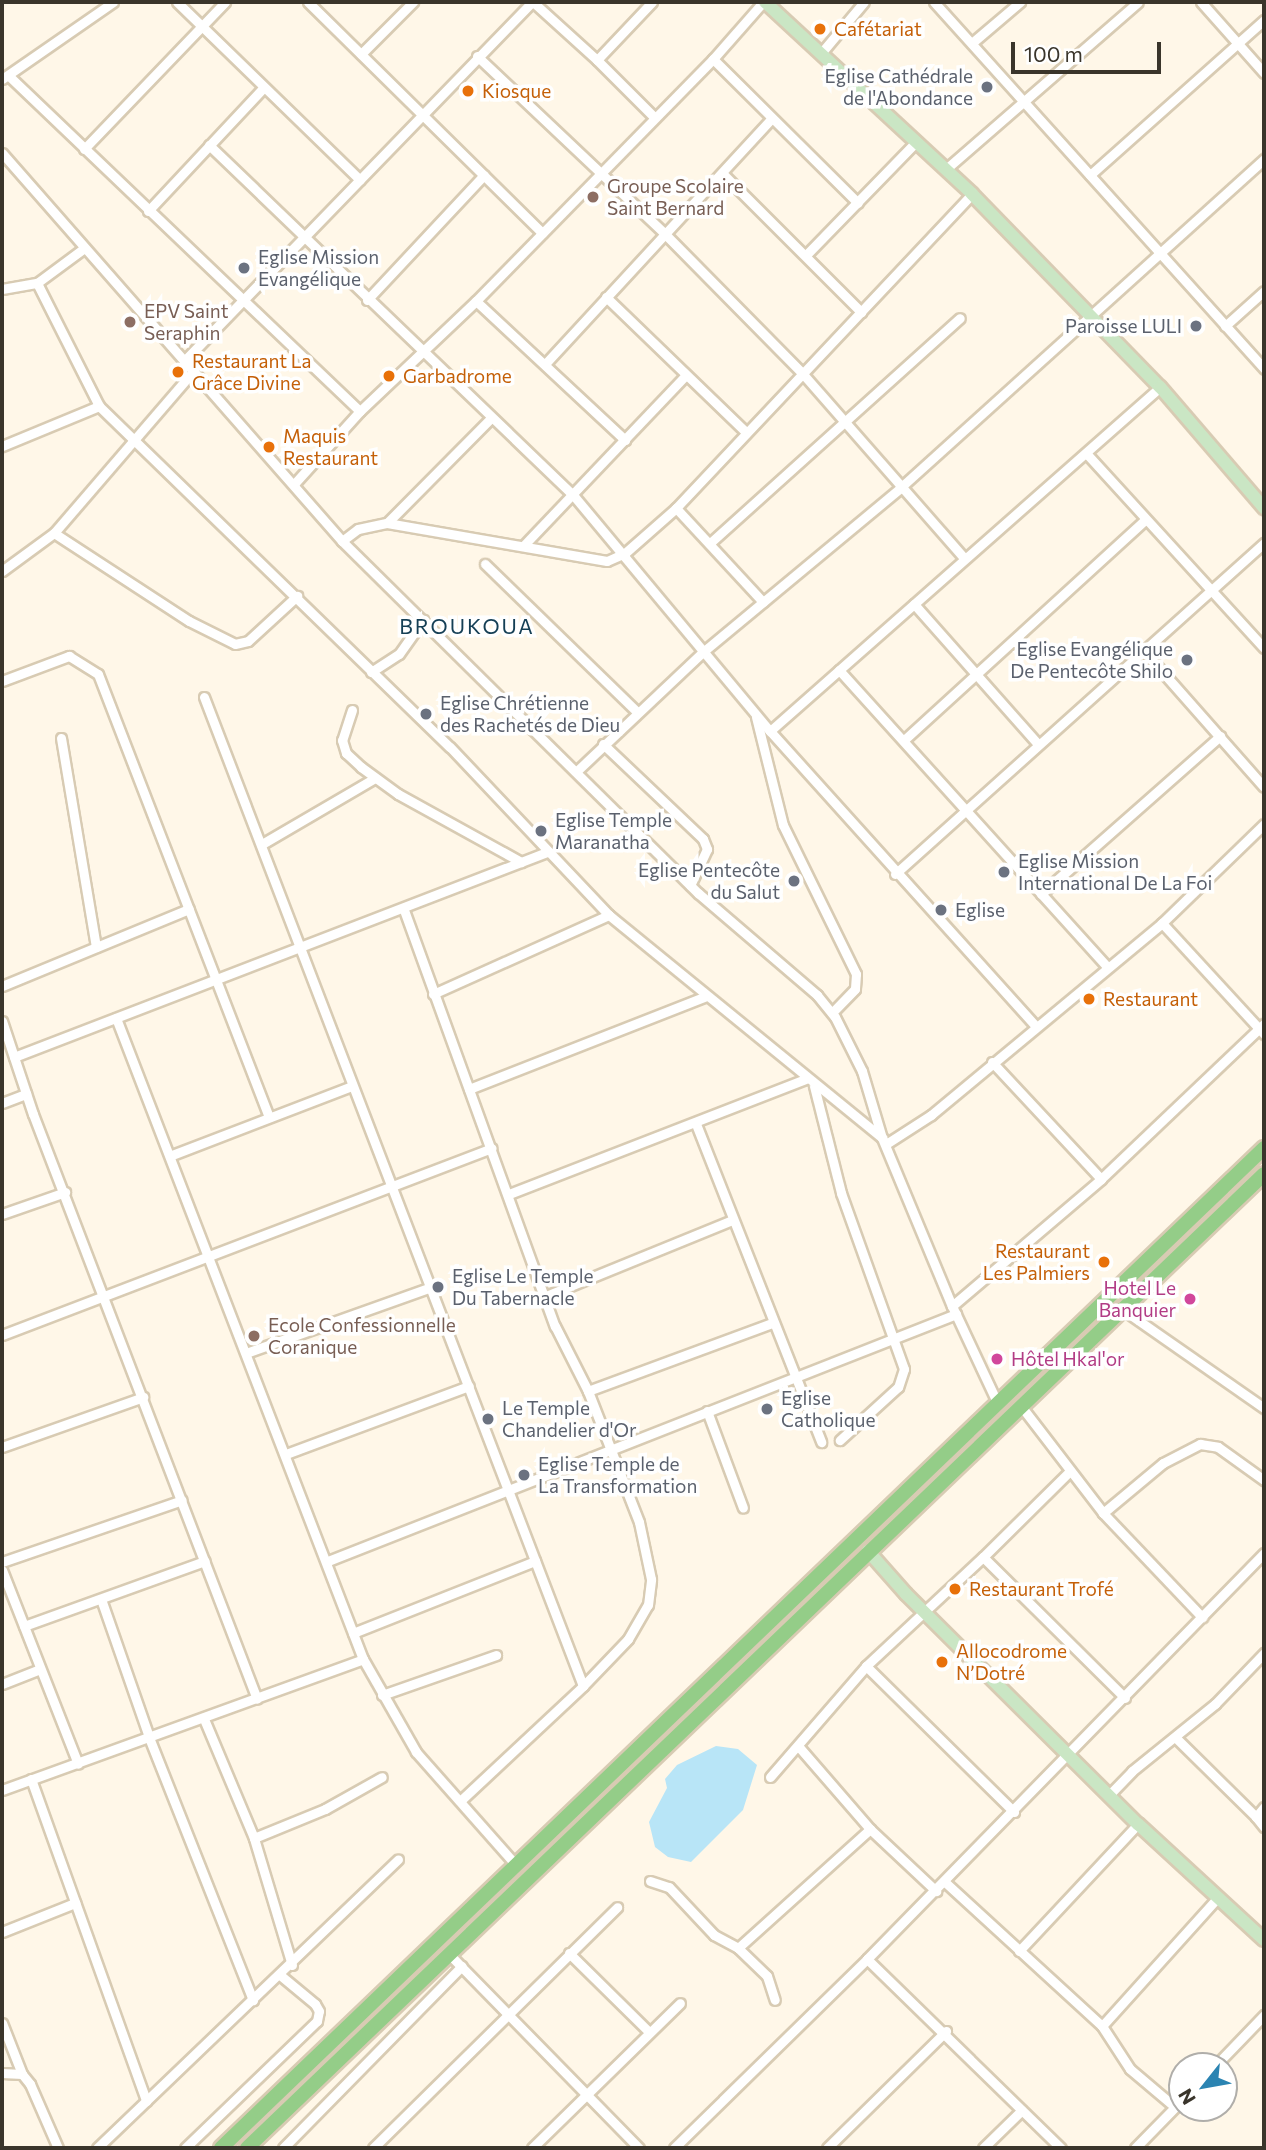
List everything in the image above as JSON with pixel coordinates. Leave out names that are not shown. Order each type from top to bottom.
[{"type":"main road","points":[[220,2148],[1264,1148]]},
{"type":"main road","points":[[247,2148],[1264,1174]]},
{"type":"street","points":[[113,2],[6,78],[360,411]]},
{"type":"street","points":[[177,2],[360,180]]},
{"type":"street","points":[[84,149],[225,2]]},
{"type":"street","points":[[308,2],[542,233]]},
{"type":"street","points":[[361,54],[413,2]]},
{"type":"street","points":[[186,359],[477,56],[533,2],[654,117]]},
{"type":"street","points":[[597,60],[652,2]]},
{"type":"street","points":[[294,484],[360,411],[476,301],[713,59],[764,2],[822,52],[972,194],[1160,387],[1264,508]]},
{"type":"street","points":[[822,52],[864,2]]},
{"type":"street","points":[[934,2],[1264,369]]},
{"type":"street","points":[[973,43],[1020,2]]},
{"type":"street","points":[[946,169],[1138,2]]},
{"type":"street","points":[[1201,2],[1264,73]]},
{"type":"street","points":[[1090,175],[1264,20]]},
{"type":"street","points":[[477,56],[665,234],[803,374],[962,558]]},
{"type":"street","points":[[713,59],[858,203]]},
{"type":"street","points":[[148,211],[263,88]]},
{"type":"street","points":[[545,364],[771,119]]},
{"type":"street","points":[[806,255],[917,141]]},
{"type":"street","points":[[209,145],[366,300],[573,496],[625,553],[754,712],[895,874],[1035,1024]]},
{"type":"street","points":[[2,153],[83,249],[195,369],[342,541],[578,770],[690,885],[817,995],[832,1013],[862,1071],[884,1141],[953,1310],[997,1402]]},
{"type":"street","points":[[578,770],[704,651],[900,488],[1264,159]]},
{"type":"street","points":[[722,173],[861,312]]},
{"type":"street","points":[[366,300],[484,175]]},
{"type":"street","points":[[342,541],[358,529],[387,523],[525,544],[607,561],[625,553],[676,508],[972,194]]},
{"type":"street","points":[[2,289],[37,283],[83,249]]},
{"type":"street","points":[[37,283],[99,406],[297,596],[511,809],[547,852],[609,915],[884,1141]]},
{"type":"street","points":[[1226,326],[1264,291]]},
{"type":"street","points":[[606,297],[746,432]]},
{"type":"street","points":[[476,301],[625,440]]},
{"type":"street","points":[[710,543],[844,419],[960,318]]},
{"type":"street","points":[[2,571],[54,534],[195,369]]},
{"type":"street","points":[[525,544],[686,374]]},
{"type":"street","points":[[770,731],[962,558],[1160,387]]},
{"type":"street","points":[[2,446],[99,406]]},
{"type":"street","points":[[387,523],[491,418]]},
{"type":"street","points":[[1086,453],[1264,648]]},
{"type":"street","points":[[676,508],[763,602]]},
{"type":"street","points":[[904,740],[1146,520]]},
{"type":"street","points":[[54,534],[189,621],[235,644],[248,641],[297,596]]},
{"type":"street","points":[[895,874],[965,807],[1264,543]]},
{"type":"street","points":[[485,564],[637,712]]},
{"type":"street","points":[[914,604],[1037,743]]},
{"type":"street","points":[[371,671],[399,653],[423,620]]},
{"type":"street","points":[[1144,651],[1264,786]]},
{"type":"street","points":[[2,681],[69,656],[98,674],[269,1117]]},
{"type":"street","points":[[839,670],[1108,967]]},
{"type":"street","points":[[204,697],[303,946],[352,1086],[583,1686]]},
{"type":"street","points":[[352,710],[343,728],[346,752],[375,778],[521,862]]},
{"type":"street","points":[[754,712],[783,825],[856,974],[855,989],[832,1013]]},
{"type":"street","points":[[1041,894],[1220,736]]},
{"type":"street","points":[[61,738],[96,947]]},
{"type":"street","points":[[603,744],[706,844],[690,885]]},
{"type":"street","points":[[262,844],[375,778]]},
{"type":"street","points":[[884,1141],[924,1119],[1035,1024],[1161,923],[1264,824]]},
{"type":"street","points":[[14,1056],[215,978],[404,910],[547,852]]},
{"type":"street","points":[[2,986],[189,909]]},
{"type":"street","points":[[404,910],[567,1357],[589,1391],[648,1554],[648,1605],[628,1639],[583,1686],[460,1801]]},
{"type":"street","points":[[433,994],[609,915]]},
{"type":"street","points":[[328,1561],[610,1448],[798,1378],[953,1310],[1101,1179],[1262,1029],[1161,923]]},
{"type":"street","points":[[470,1089],[706,996]]},
{"type":"street","points":[[116,1018],[172,1155],[363,1658],[416,1752],[515,1864]]},
{"type":"street","points":[[2,1021],[26,1094],[257,1699]]},
{"type":"street","points":[[992,1062],[1101,1179]]},
{"type":"street","points":[[509,1194],[696,1125],[806,1079]]},
{"type":"street","points":[[172,1155],[352,1086]]},
{"type":"street","points":[[814,1086],[841,1193],[894,1336],[904,1378],[841,1440]]},
{"type":"street","points":[[2,1103],[26,1094]]},
{"type":"street","points":[[696,1125],[821,1442]]},
{"type":"street","points":[[2,1335],[209,1254],[492,1149]]},
{"type":"street","points":[[2,1214],[65,1192]]},
{"type":"street","points":[[546,1296],[732,1220]]},
{"type":"street","points":[[246,1353],[430,1287]]},
{"type":"street","points":[[1122,1309],[1264,1408]]},
{"type":"street","points":[[589,1391],[772,1323]]},
{"type":"street","points":[[286,1454],[469,1386]]},
{"type":"street","points":[[2,1447],[143,1397]]},
{"type":"street","points":[[1021,1406],[1068,1472],[1103,1513],[1202,1618]]},
{"type":"street","points":[[706,1411],[743,1508]]},
{"type":"street","points":[[1103,1513],[1163,1463],[1200,1444],[1218,1447],[1264,1480]]},
{"type":"street","points":[[770,1777],[799,1747],[866,1666],[922,1610],[983,1557],[1068,1472]]},
{"type":"street","points":[[2,1562],[182,1500]]},
{"type":"street","points":[[869,1551],[922,1610],[1138,1824],[1264,1940]]},
{"type":"street","points":[[674,2148],[946,1882],[1264,1553]]},
{"type":"street","points":[[983,1557],[1125,1698]]},
{"type":"street","points":[[24,1626],[205,1561]]},
{"type":"street","points":[[354,1633],[535,1561]]},
{"type":"street","points":[[2,1570],[78,1764]]},
{"type":"street","points":[[101,1599],[150,1740],[253,2000]]},
{"type":"street","points":[[1109,1795],[1132,1771],[1176,1738],[1264,1653]]},
{"type":"street","points":[[382,1695],[496,1655]]},
{"type":"street","points":[[2,1790],[150,1740],[363,1658]]},
{"type":"street","points":[[866,1666],[1014,1812]]},
{"type":"street","points":[[2,1684],[40,1669]]},
{"type":"street","points":[[204,1719],[254,1838],[292,1965]]},
{"type":"street","points":[[1176,1738],[1264,1827]]},
{"type":"street","points":[[799,1747],[870,1829],[936,1891]]},
{"type":"street","points":[[254,1838],[325,1809],[382,1777]]},
{"type":"street","points":[[31,1779],[146,2101]]},
{"type":"street","points":[[1256,1817],[1264,1807]]},
{"type":"street","points":[[1019,1951],[1138,1824]]},
{"type":"street","points":[[738,1948],[870,1829]]},
{"type":"street","points":[[97,2148],[292,1965],[398,1859]]},
{"type":"street","points":[[650,1881],[669,1887],[714,1935],[738,1948],[767,1976],[775,2000]]},
{"type":"street","points":[[946,1882],[1102,2026],[1130,2069],[1168,2096]]},
{"type":"street","points":[[1102,2026],[1218,1897]]},
{"type":"street","points":[[2,1932],[75,1903]]},
{"type":"street","points":[[373,2148],[506,2012],[617,1908]]},
{"type":"street","points":[[448,1953],[639,2148]]},
{"type":"street","points":[[569,1953],[649,2032]]},
{"type":"street","points":[[867,1959],[946,2031],[1061,2148]]},
{"type":"street","points":[[283,2148],[462,1966]]},
{"type":"street","points":[[185,2148],[317,2021],[319,2011],[315,2004],[280,1975]]},
{"type":"street","points":[[532,2148],[585,2093],[680,2003]]},
{"type":"street","points":[[1228,2052],[1264,2015]]},
{"type":"street","points":[[2,2023],[22,2074],[58,2148]]},
{"type":"street","points":[[827,2148],[946,2031]]},
{"type":"street","points":[[2,2073],[22,2074]]},
{"type":"street","points":[[983,2148],[1022,2110]]},
{"type":"street","points":[[1135,2148],[1168,2115]]},
{"type":"water","points":[[716,1746],[738,1749],[757,1765],[743,1810],[691,1862],[668,1857],[655,1847],[649,1822],[667,1788],[665,1779],[677,1765]]},
{"type":"place","name":"Cafétariat","points":[[820,29]]},
{"type":"place","name":"Eglise Cathédrale de l'Abondance","points":[[987,87]]},
{"type":"place","name":"Kiosque","points":[[468,91]]},
{"type":"place","name":"Groupe Scolaire Saint Bernard","points":[[593,197]]},
{"type":"place","name":"Eglise Mission Evangélique","points":[[244,268]]},
{"type":"place","name":"EPV Saint Seraphin","points":[[130,322]]},
{"type":"place","name":"Paroisse LULI","points":[[1196,326]]},
{"type":"place","name":"Restaurant La Grâce Divine","points":[[178,372]]},
{"type":"place","name":"Garbadrome","points":[[389,376]]},
{"type":"place","name":"Maquis Restaurant","points":[[269,447]]},
{"type":"place","name":"Eglise Evangélique De Pentecôte Shilo","points":[[1187,660]]},
{"type":"place","name":"Eglise Chrétienne des Rachetés de Dieu","points":[[426,714]]},
{"type":"place","name":"Eglise Temple Maranatha","points":[[541,831]]},
{"type":"place","name":"Eglise Mission International De La Foi","points":[[1004,872]]},
{"type":"place","name":"Eglise Pentecôte du Salut","points":[[794,881]]},
{"type":"place","name":"Eglise","points":[[941,910]]},
{"type":"place","name":"Restaurant","points":[[1089,999]]},
{"type":"place","name":"Restaurant Les Palmiers","points":[[1104,1262]]},
{"type":"place","name":"Eglise Le Temple Du Tabernacle","points":[[438,1287]]},
{"type":"place","name":"Hotel Le Banquier","points":[[1190,1299]]},
{"type":"place","name":"Ecole Confessionnelle Coranique","points":[[254,1336]]},
{"type":"place","name":"Hôtel Hkal'or","points":[[997,1359]]},
{"type":"place","name":"Eglise Catholique","points":[[767,1409]]},
{"type":"place","name":"Le Temple Chandelier d'Or","points":[[488,1419]]},
{"type":"place","name":"Eglise Temple de La Transformation","points":[[524,1475]]},
{"type":"place","name":"Restaurant Trofé","points":[[955,1589]]},
{"type":"place","name":"Allocodrome N’Dotré","points":[[942,1662]]},
{"type":"district","name":"BROUKOUA","points":[[467,626]]}]
